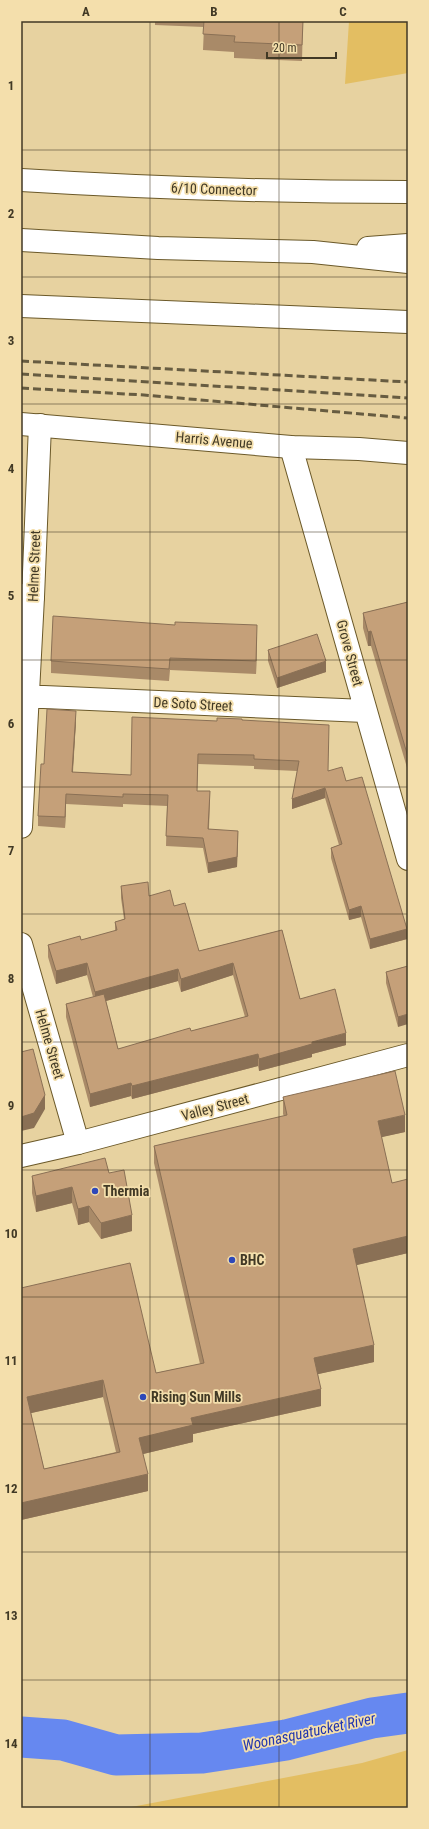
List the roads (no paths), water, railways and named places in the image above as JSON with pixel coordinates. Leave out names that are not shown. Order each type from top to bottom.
[{"type":"main road","name":"6/10 Connector","points":[[21,180],[177,188],[408,192]]},
{"type":"main road","points":[[21,240],[158,248],[313,252],[408,262]]},
{"type":"main road","points":[[313,252],[408,245]]},
{"type":"main road","points":[[21,306],[408,322]]},
{"type":"main road","name":"Harris Avenue","points":[[30,424],[291,447],[359,449],[408,453]]},
{"type":"main road","name":"Helme Street","points":[[21,827],[30,424]]},
{"type":"main road","name":"Grove Street","points":[[291,447],[333,590],[365,711],[408,859]]},
{"type":"main road","name":"De Soto Street","points":[[24,696],[365,711]]},
{"type":"main road","name":"Helme Street","points":[[21,944],[78,1143]]},
{"type":"main road","name":"Valley Street","points":[[21,1156],[78,1143],[408,1055]]},
{"type":"waterway","name":"Woonasquatucket River","points":[[21,1737],[63,1740],[116,1755],[202,1753],[286,1740],[372,1718],[408,1713]]},
{"type":"railway","points":[[21,361],[408,382]]},
{"type":"railway","points":[[21,374],[408,398]]},
{"type":"railway","points":[[21,388],[144,395],[408,418]]},
{"type":"place","name":"Thermia","points":[[95,1191]]},
{"type":"place","name":"BHC","points":[[232,1260]]},
{"type":"place","name":"Rising Sun Mills","points":[[143,1397]]}]
